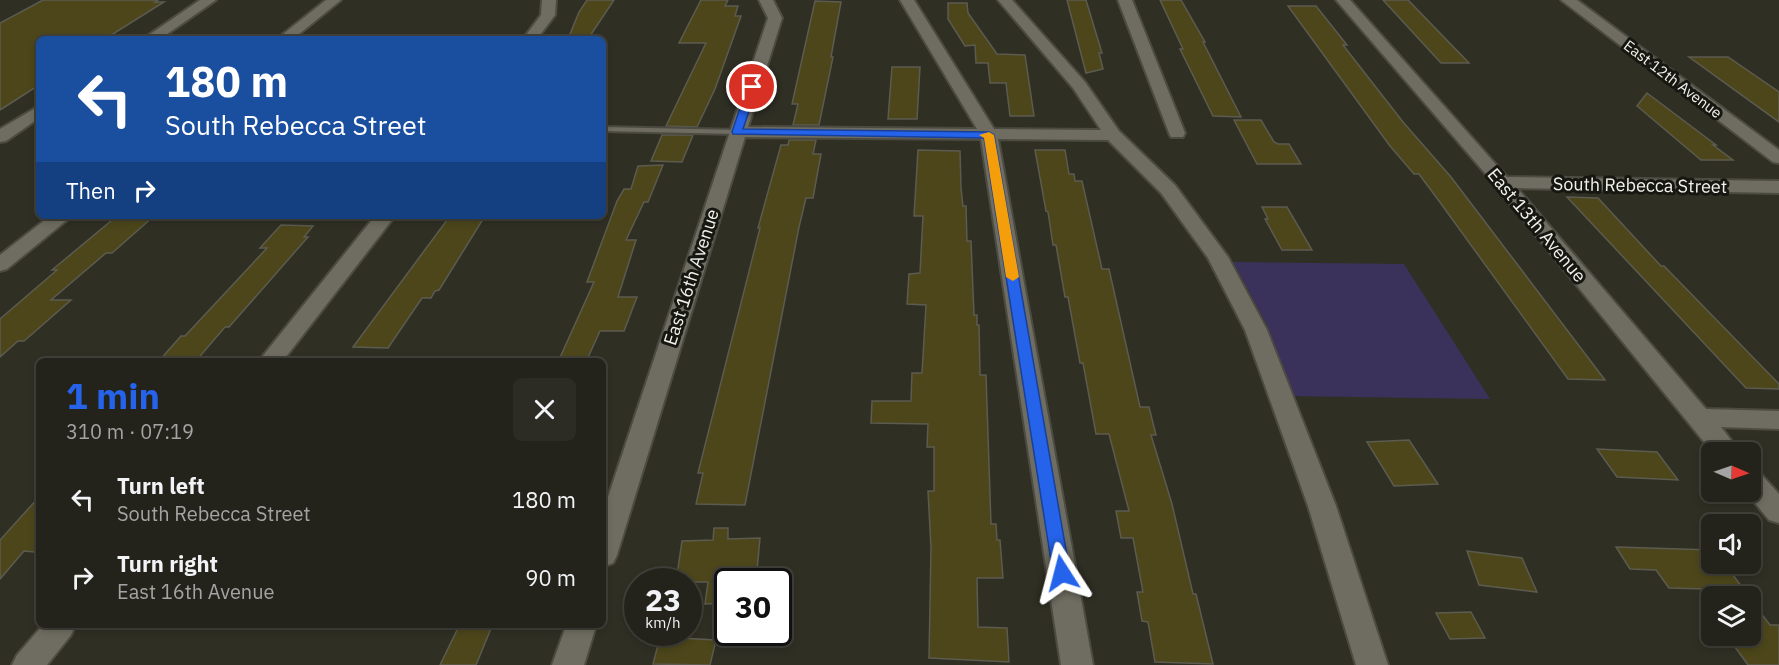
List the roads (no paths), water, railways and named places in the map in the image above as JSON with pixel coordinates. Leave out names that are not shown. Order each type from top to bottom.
[{"type":"street","points":[[155,36],[209,0]]},
{"type":"street","points":[[288,36],[334,0]]},
{"type":"street","points":[[532,36],[548,15],[549,0]]},
{"type":"street","name":"East 16th Avenue","points":[[606,546],[775,18],[766,0]]},
{"type":"street","points":[[907,0],[989,135],[1077,665]]},
{"type":"street","points":[[1005,0],[1079,85],[1113,135],[1168,189],[1218,257],[1256,330],[1322,506],[1372,665]]},
{"type":"street","points":[[1125,0],[1177,133]]},
{"type":"street","name":"East 13th Avenue","points":[[1343,0],[1502,182],[1719,442]]},
{"type":"street","name":"East 12th Avenue","points":[[1568,0],[1779,158]]},
{"type":"street","points":[[0,118],[35,116]]},
{"type":"street","points":[[0,137],[35,116]]},
{"type":"street","points":[[737,132],[1113,135]]},
{"type":"street","name":"South Rebecca Street","points":[[1502,182],[1779,187]]},
{"type":"street","points":[[0,266],[58,219]]},
{"type":"street","points":[[272,358],[383,219]]},
{"type":"street","points":[[1698,418],[1779,420]]},
{"type":"street","points":[[1761,492],[1779,512]]},
{"type":"street","points":[[28,665],[58,628]]},
{"type":"street","points":[[568,665],[579,628]]},
{"type":"lane","points":[[606,129],[737,132]]}]
